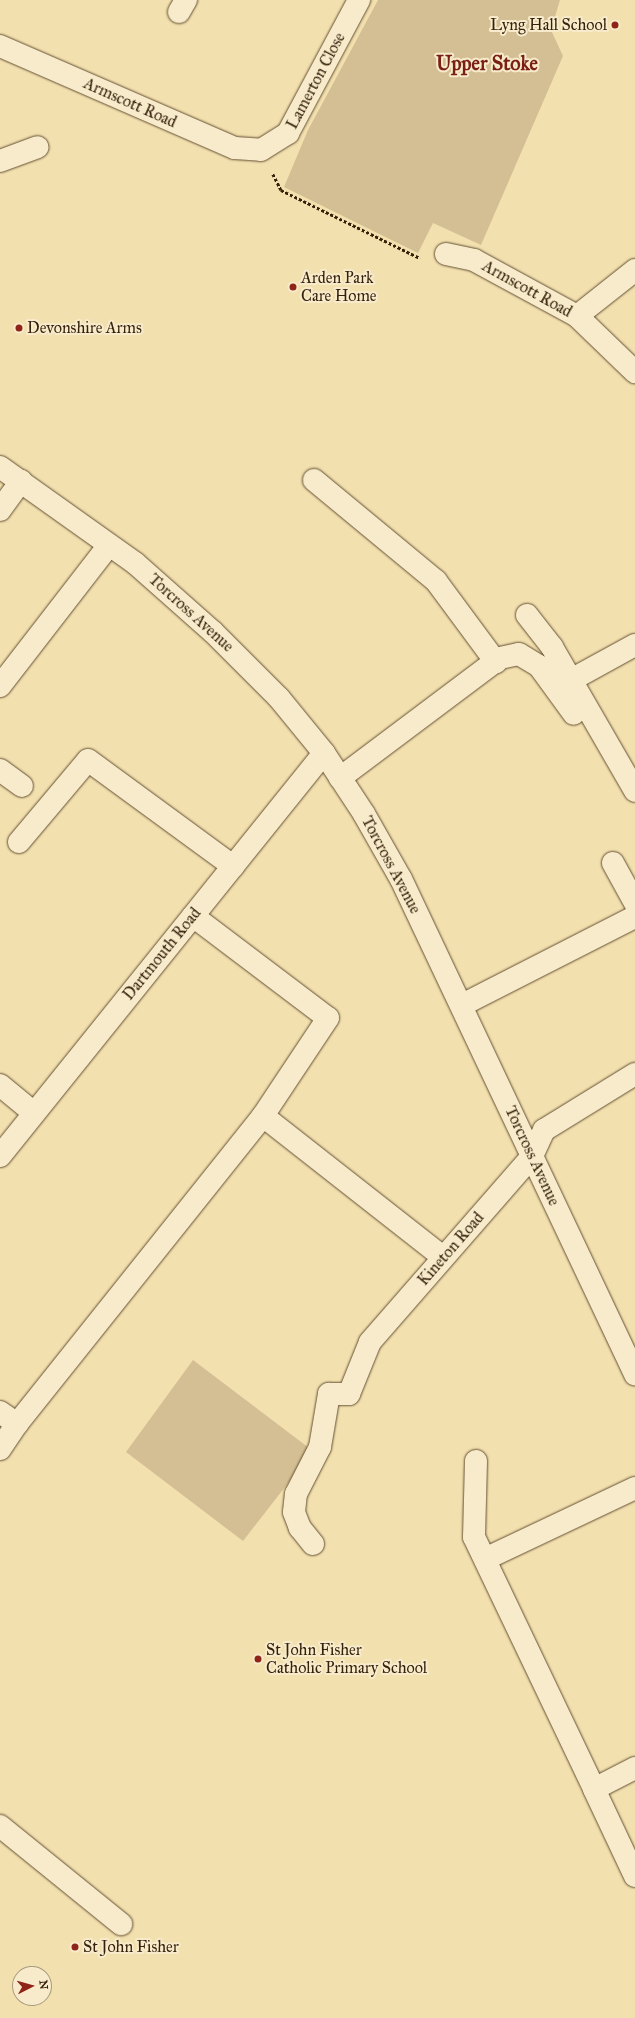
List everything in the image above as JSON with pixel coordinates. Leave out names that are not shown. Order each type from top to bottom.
[{"type":"street","name":"Lamerton Close","points":[[261,150],[288,133],[359,0]]},
{"type":"street","name":"Armscott Road","points":[[0,46],[234,148],[261,150]]},
{"type":"street","points":[[0,161],[38,147]]},
{"type":"street","name":"Armscott Road","points":[[446,254],[474,260],[577,316],[635,372]]},
{"type":"street","points":[[577,316],[635,270]]},
{"type":"street","name":"Torcross Avenue","points":[[0,467],[135,563],[213,632],[279,698],[324,753],[401,879],[462,1005],[635,1374]]},
{"type":"street","points":[[314,480],[436,581],[496,662]]},
{"type":"street","points":[[0,510],[21,481]]},
{"type":"street","points":[[0,686],[109,545]]},
{"type":"street","points":[[527,616],[552,647],[635,791]]},
{"type":"street","points":[[570,680],[635,645]]},
{"type":"street","points":[[340,778],[496,662],[519,654],[539,666],[574,714]]},
{"type":"street","name":"Dartmouth Road","points":[[0,1156],[324,753]]},
{"type":"street","points":[[19,842],[88,760],[233,866]]},
{"type":"street","points":[[0,770],[22,786]]},
{"type":"street","points":[[614,864],[635,903]]},
{"type":"street","points":[[0,1449],[8,1418],[263,1116],[328,1018],[193,916]]},
{"type":"street","points":[[462,1005],[635,917]]},
{"type":"street","name":"Kineton Road","points":[[313,1544],[300,1528],[294,1512],[296,1494],[320,1447],[329,1394],[349,1394],[370,1342],[532,1156],[544,1130],[635,1074]]},
{"type":"street","points":[[0,1085],[34,1113]]},
{"type":"street","points":[[263,1116],[443,1258]]},
{"type":"street","points":[[476,1461],[474,1537],[635,1876]]},
{"type":"street","points":[[485,1559],[635,1488]]},
{"type":"street","points":[[594,1789],[635,1768]]},
{"type":"street","points":[[0,1826],[121,1924]]},
{"type":"path","points":[[261,150],[281,190],[417,258],[446,254]]},
{"type":"shaded area","points":[[378,0],[560,0],[551,30],[563,56],[481,245],[433,223],[418,253],[284,187],[308,130]]},
{"type":"shaded area","points":[[193,1360],[313,1451],[243,1541],[126,1452]]},
{"type":"place","name":"Lyng Hall School","points":[[615,25]]},
{"type":"place","name":"Arden Park Care Home","points":[[293,287]]},
{"type":"place","name":"Devonshire Arms","points":[[19,328]]},
{"type":"place","name":"St John Fisher Catholic Primary School","points":[[258,1659]]},
{"type":"place","name":"St John Fisher","points":[[75,1947]]},
{"type":"district","name":"Upper Stoke","points":[[487,63]]}]
